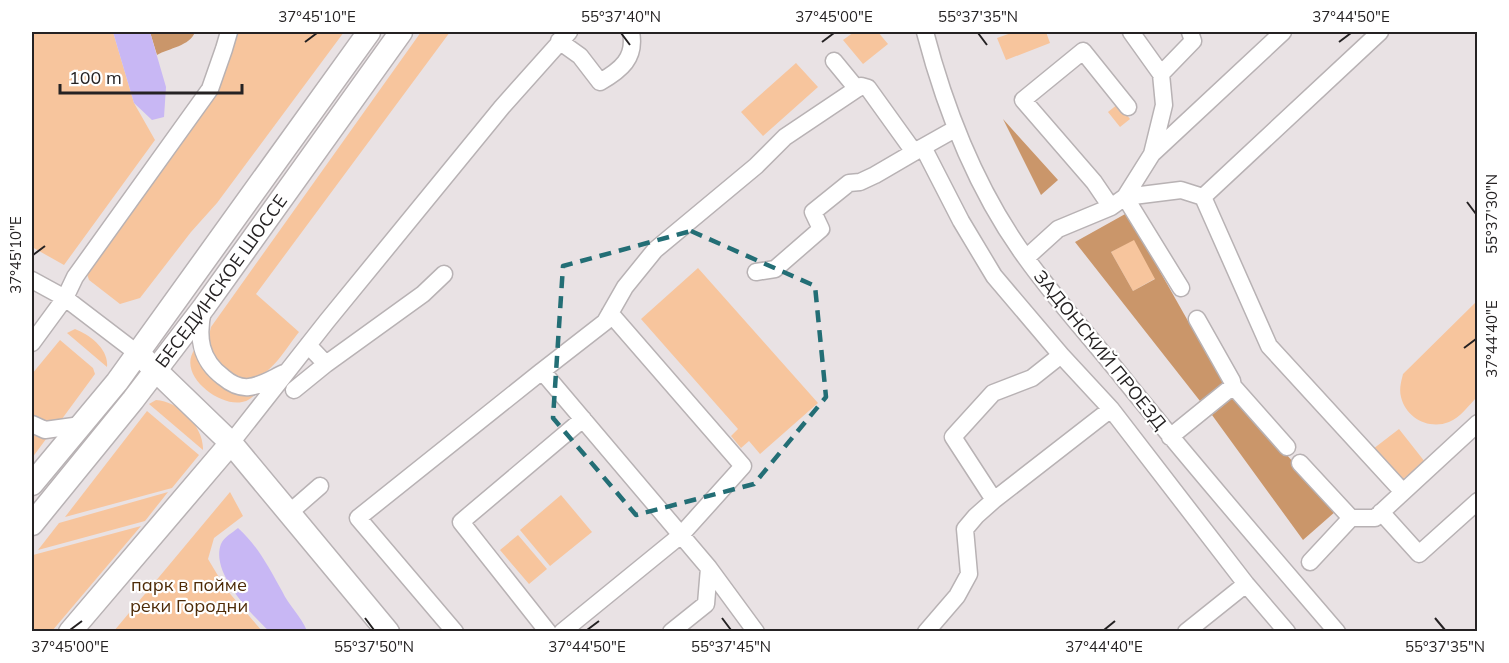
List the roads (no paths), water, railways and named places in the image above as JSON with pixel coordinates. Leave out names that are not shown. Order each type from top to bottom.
[{"type":"main road","name":"БЕСЕДИНСКОЕ ШОССЕ","points":[[32,484],[117,382],[369,32]]},
{"type":"main road","name":"БЕСЕДИНСКОЕ ШОССЕ","points":[[32,524],[204,307],[401,32]]},
{"type":"main road","points":[[137,353],[231,443],[388,632]]},
{"type":"main road","points":[[70,632],[231,443]]},
{"type":"street","points":[[32,343],[65,298],[75,277],[210,89],[225,50],[229,32]]},
{"type":"street","points":[[231,443],[502,106],[564,36],[600,82],[619,71],[628,58],[633,40],[631,32]]},
{"type":"street","name":"ЗАДОНСКИЙ ПРОЕЗД","points":[[925,32],[955,129],[994,207],[1026,258],[1170,437],[1337,632]]},
{"type":"street","points":[[1131,32],[1161,74],[1164,105],[1152,154]]},
{"type":"street","points":[[1026,258],[1058,229],[1111,207],[1125,197],[1152,154],[1282,32]]},
{"type":"street","points":[[1203,197],[1379,32]]},
{"type":"street","points":[[1161,74],[1195,35]]},
{"type":"street","points":[[1111,207],[1094,182],[1023,100],[1083,51],[1128,107]]},
{"type":"street","points":[[834,61],[857,89]]},
{"type":"street","points":[[455,632],[358,518],[605,322],[625,287],[655,250],[756,165],[785,137],[861,86],[868,88],[918,150],[994,276],[1061,355],[1111,409],[1246,584],[1287,632]]},
{"type":"street","points":[[756,272],[775,269],[821,229],[813,212],[849,183],[860,182],[875,175],[955,129]]},
{"type":"street","points":[[1125,197],[1181,190],[1203,197],[1269,346],[1403,492]]},
{"type":"street","points":[[1125,197],[1181,288]]},
{"type":"street","points":[[294,390],[423,294],[444,273]]},
{"type":"street","points":[[32,280],[65,298],[137,353]]},
{"type":"street","points":[[204,307],[201,321],[201,349],[209,365],[222,376],[235,385],[250,387],[287,371]]},
{"type":"street","points":[[562,632],[681,535],[743,466],[610,313]]},
{"type":"street","points":[[1197,319],[1233,386],[1287,447]]},
{"type":"street","points":[[308,345],[326,364]]},
{"type":"street","points":[[994,500],[953,437],[993,393],[1032,378],[1061,355]]},
{"type":"street","points":[[542,371],[709,568],[756,632]]},
{"type":"street","points":[[1170,437],[1233,386]]},
{"type":"street","points":[[926,632],[957,596],[969,574],[965,529],[975,516],[1111,409]]},
{"type":"street","points":[[548,632],[460,522],[583,419]]},
{"type":"street","points":[[1300,464],[1351,518],[1376,518],[1478,423]]},
{"type":"street","points":[[32,424],[45,430],[81,425]]},
{"type":"street","points":[[289,513],[320,486]]},
{"type":"street","points":[[1381,512],[1419,554],[1477,502]]},
{"type":"street","points":[[1310,562],[1351,518]]},
{"type":"street","points":[[671,632],[706,604],[709,568]]},
{"type":"street","points":[[1186,632],[1246,584]]},
{"type":"park label","name":"парк в пойме реки Городни","points":[[189,595]]}]
